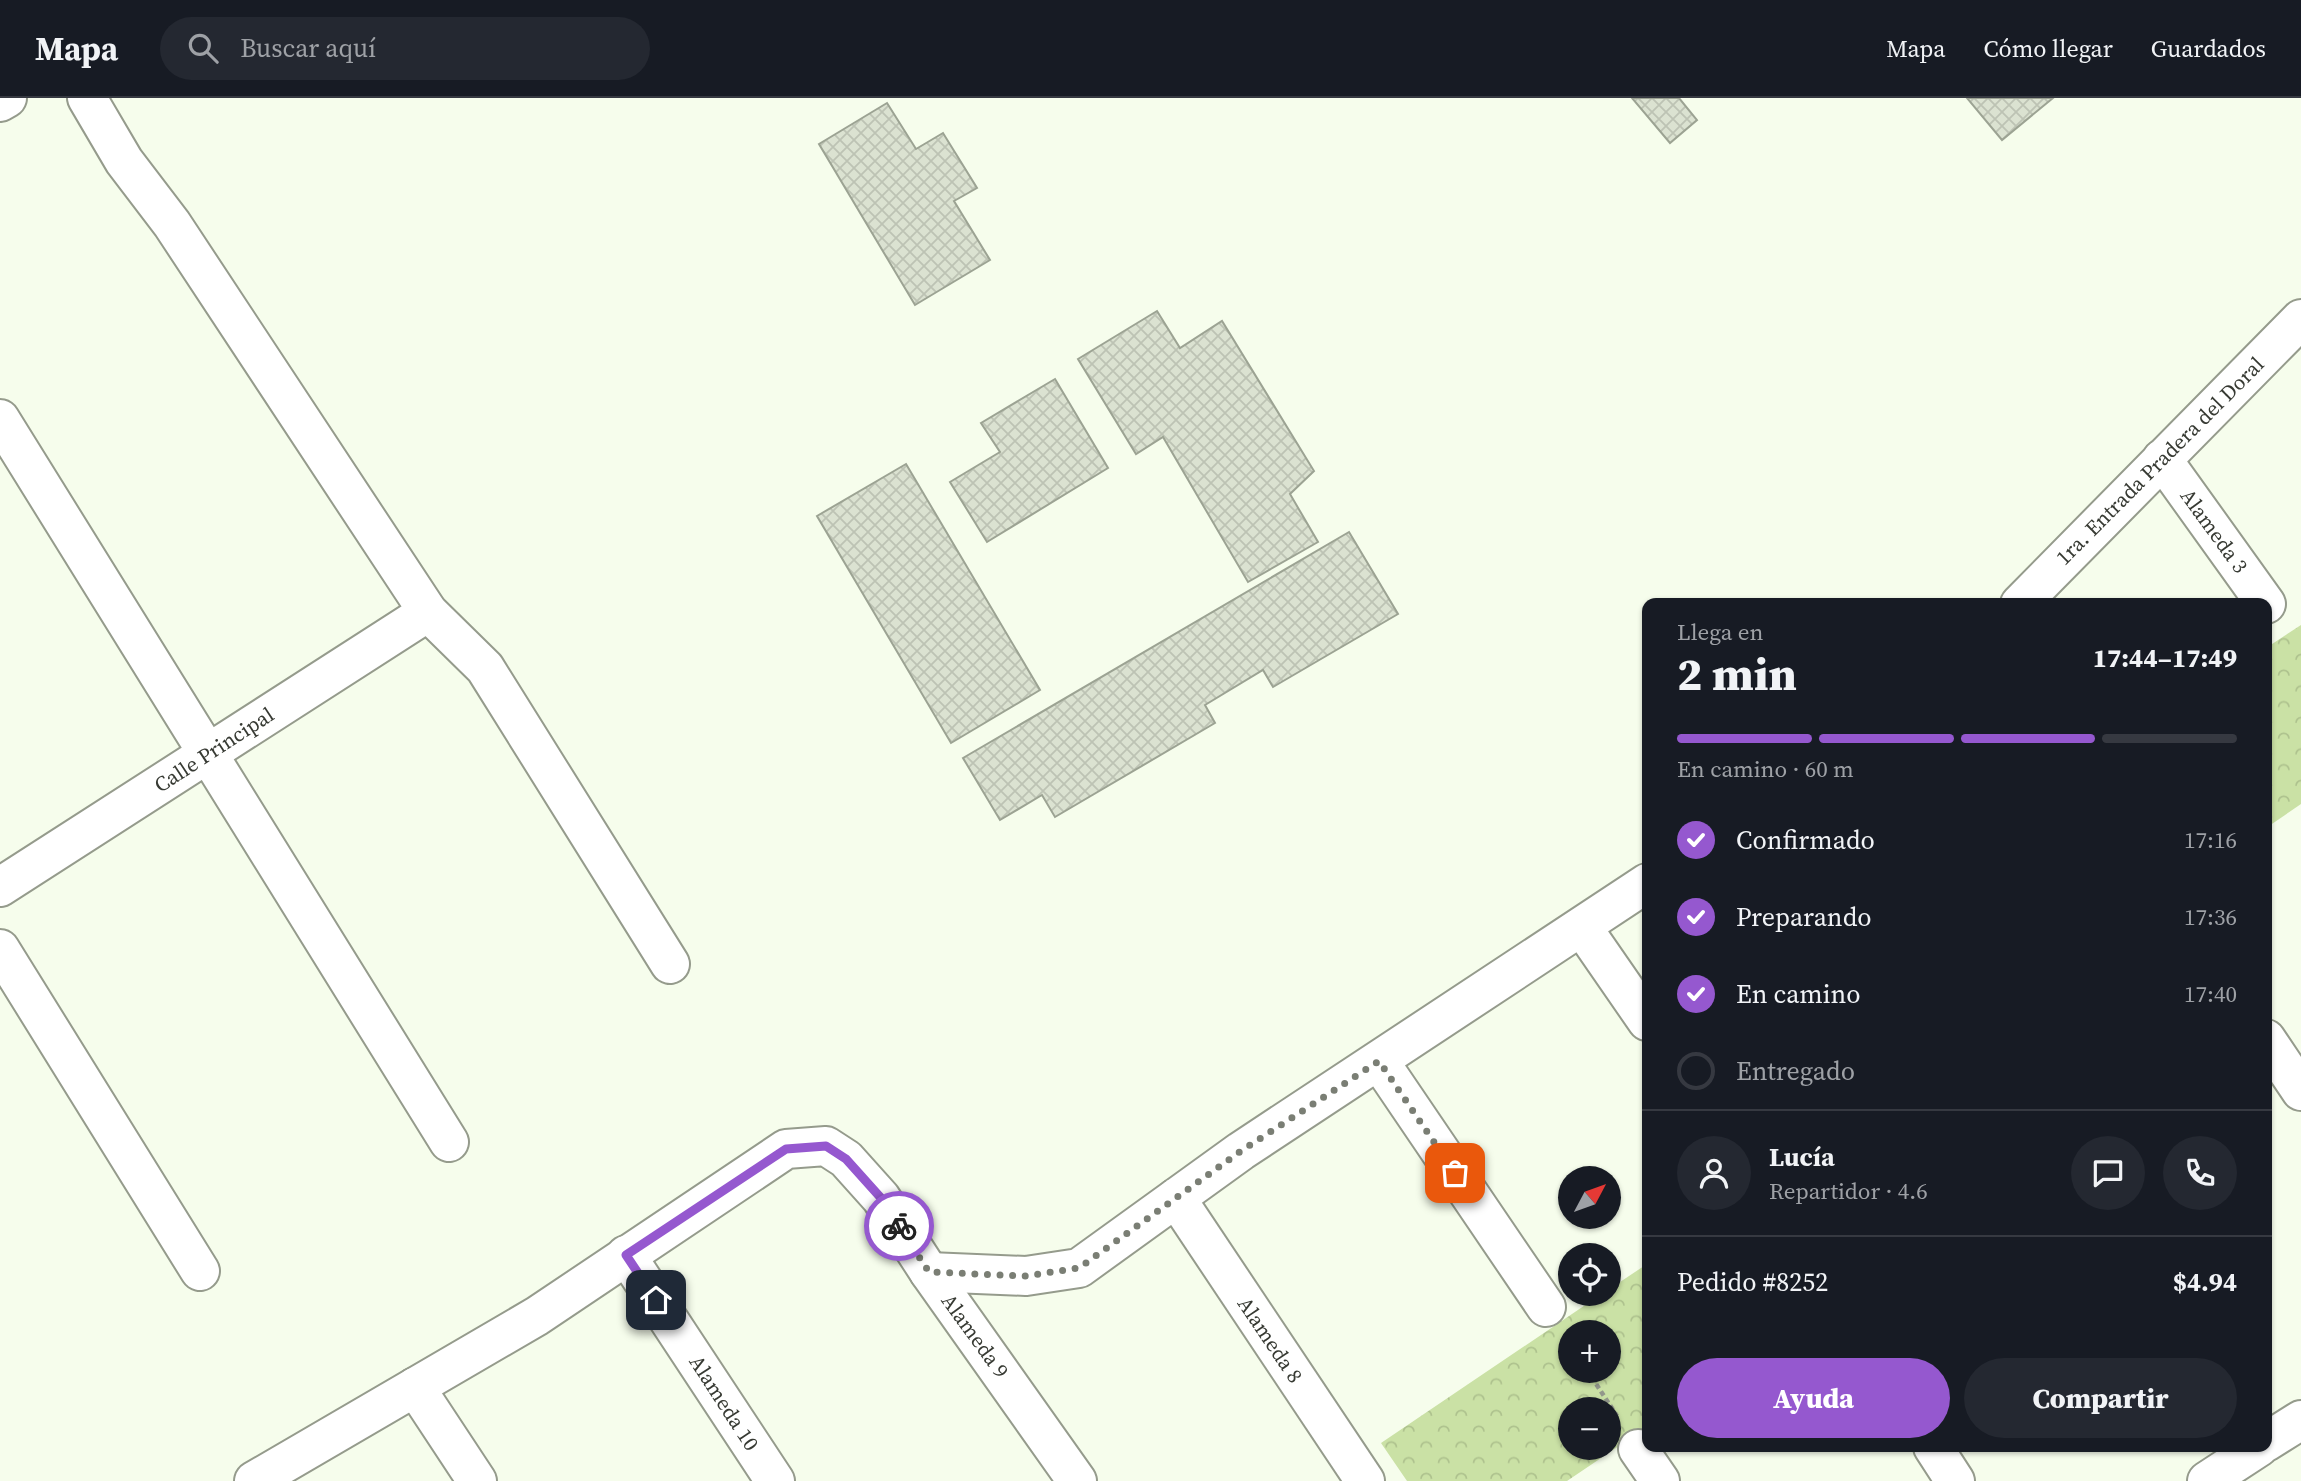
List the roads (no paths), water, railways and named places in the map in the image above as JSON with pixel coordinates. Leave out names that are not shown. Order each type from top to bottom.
[{"type":"street","points":[[0,102],[7,98]]},
{"type":"street","points":[[87,98],[124,161],[172,224],[428,612],[485,668],[670,964]]},
{"type":"street","name":"1ra. Entrada Pradera del Doral","points":[[2026,598],[2301,319]]},
{"type":"street","points":[[0,419],[449,1142]]},
{"type":"street","name":"Alameda 3","points":[[2162,459],[2261,598]]},
{"type":"street","name":"Calle Principal","points":[[0,887],[428,612]]},
{"type":"street","points":[[929,1272],[1026,1276],[1079,1268],[1176,1198],[1642,886]]},
{"type":"street","points":[[1583,927],[1642,1014]]},
{"type":"street","points":[[0,948],[200,1271]]},
{"type":"street","points":[[2272,1048],[2301,1091]]},
{"type":"street","points":[[1379,1061],[1545,1307]]},
{"type":"street","name":"Alameda 9","points":[[626,1255],[786,1149],[826,1146],[846,1159],[881,1198],[929,1272],[1077,1481]]},
{"type":"street","name":"Alameda 8","points":[[1176,1198],[1365,1481]]},
{"type":"street","points":[[254,1481],[537,1316],[626,1255]]},
{"type":"street","name":"Alameda 10","points":[[626,1255],[775,1481]]},
{"type":"street","points":[[415,1387],[477,1481]]},
{"type":"street","points":[[2272,1441],[2301,1420]]},
{"type":"street","points":[[1638,1449],[1660,1481]]},
{"type":"street","points":[[1936,1452],[1955,1481]]},
{"type":"street","points":[[2207,1481],[2252,1455]]}]
